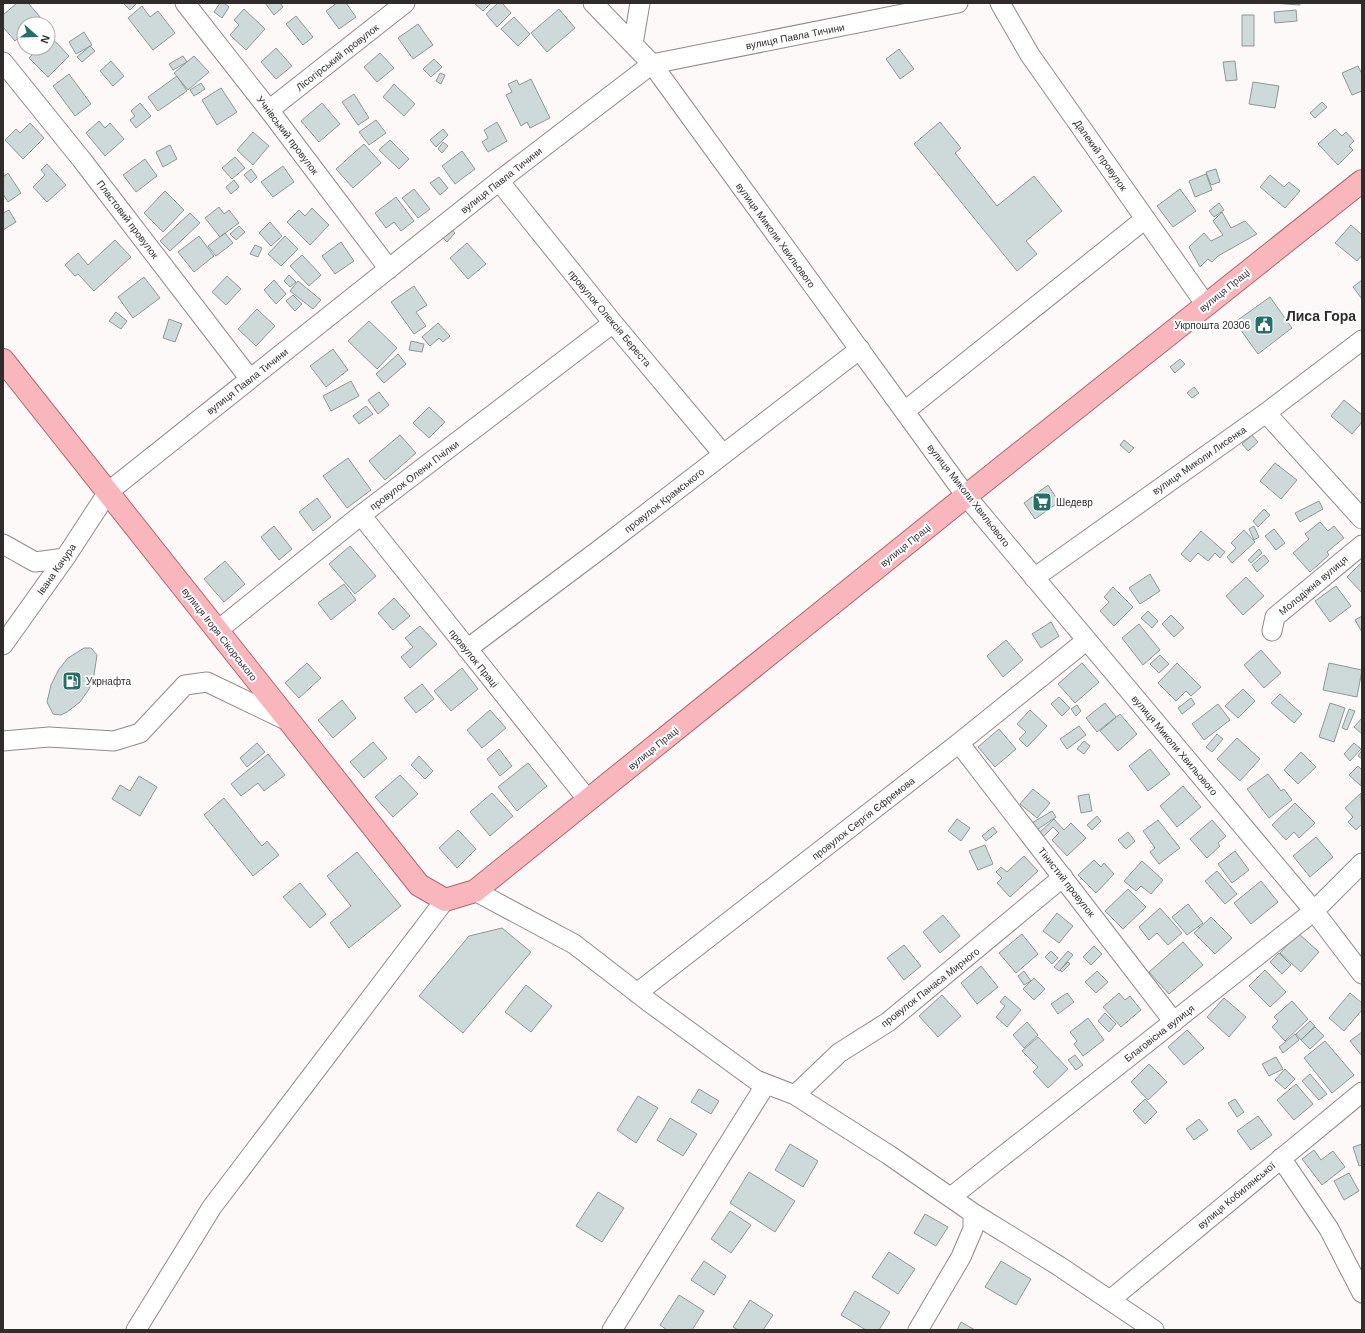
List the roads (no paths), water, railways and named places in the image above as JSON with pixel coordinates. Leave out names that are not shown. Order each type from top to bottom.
[{"type":"main road","name":"вулиця Праці","points":[[445,900],[475,891],[966,496],[1362,181]]},
{"type":"main road","name":"вулиця Ігоря Сікорського","points":[[3,360],[218,630],[418,885],[445,900]]},
{"type":"street","name":"Учнівський провулок","points":[[184,3],[269,110],[388,269]]},
{"type":"street","name":"Лісогірський провулок","points":[[269,110],[405,3]]},
{"type":"street","name":"вулиця Миколи Хвильового","points":[[593,3],[652,64],[966,496],[1314,911],[1362,974]]},
{"type":"street","points":[[633,44],[640,3]]},
{"type":"street","name":"вулиця Павла Тичини","points":[[108,492],[499,181],[652,64],[958,3]]},
{"type":"street","name":"Далекий провулок","points":[[1000,3],[1030,55],[1206,305]]},
{"type":"street","name":"Пластовий провулок","points":[[3,62],[82,160],[250,379]]},
{"type":"street","name":"провулок Олексія Береста","points":[[499,181],[613,323],[723,454]]},
{"type":"street","points":[[905,411],[1145,219]]},
{"type":"street","name":"провулок Олени Пчілки","points":[[218,630],[361,515],[613,323]]},
{"type":"street","name":"вулиця Миколи Лисенка","points":[[1034,578],[1266,413],[1362,340]]},
{"type":"street","name":"провулок Крамського","points":[[467,649],[860,349]]},
{"type":"street","points":[[1266,413],[1362,519]]},
{"type":"street","name":"Івана Качура","points":[[3,645],[65,558],[108,492]]},
{"type":"street","name":"провулок Праці","points":[[361,515],[588,800]]},
{"type":"street","points":[[3,544],[35,562],[65,558]]},
{"type":"street","name":"Молодіжна вулиця","points":[[1272,631],[1275,618],[1362,545]]},
{"type":"street","name":"провулок Сергія Єфремова","points":[[637,993],[959,743],[1087,640]]},
{"type":"street","points":[[3,741],[49,737],[114,741],[140,732],[185,685],[207,682],[290,722]]},
{"type":"street","name":"Тінистий провулок","points":[[959,743],[1064,877],[1174,1022]]},
{"type":"street","name":"Благовісна вулиця","points":[[951,1197],[1314,911],[1362,863]]},
{"type":"street","name":"провулок Панаса Мирного","points":[[795,1095],[839,1053],[888,1022],[1064,877]]},
{"type":"street","points":[[475,891],[574,944],[637,993],[756,1080],[795,1095],[889,1155],[973,1213],[1059,1266],[1154,1330]]},
{"type":"street","points":[[136,1330],[212,1207],[445,900]]},
{"type":"street","points":[[612,1330],[766,1084]]},
{"type":"street","name":"вулиця Кобилянської","points":[[1110,1300],[1362,1092]]},
{"type":"street","points":[[1281,1158],[1329,1229],[1362,1293]]},
{"type":"street","points":[[918,1330],[961,1257],[973,1229],[973,1213]]},
{"type":"place","name":"Укрпошта 20306","points":[[1264,325]]},
{"type":"place","name":"Шедевр","points":[[1042,502]]},
{"type":"place","name":"Укрнафта","points":[[72,681]]},
{"type":"district","name":"Лиса Гора","points":[[1321,316]]}]
